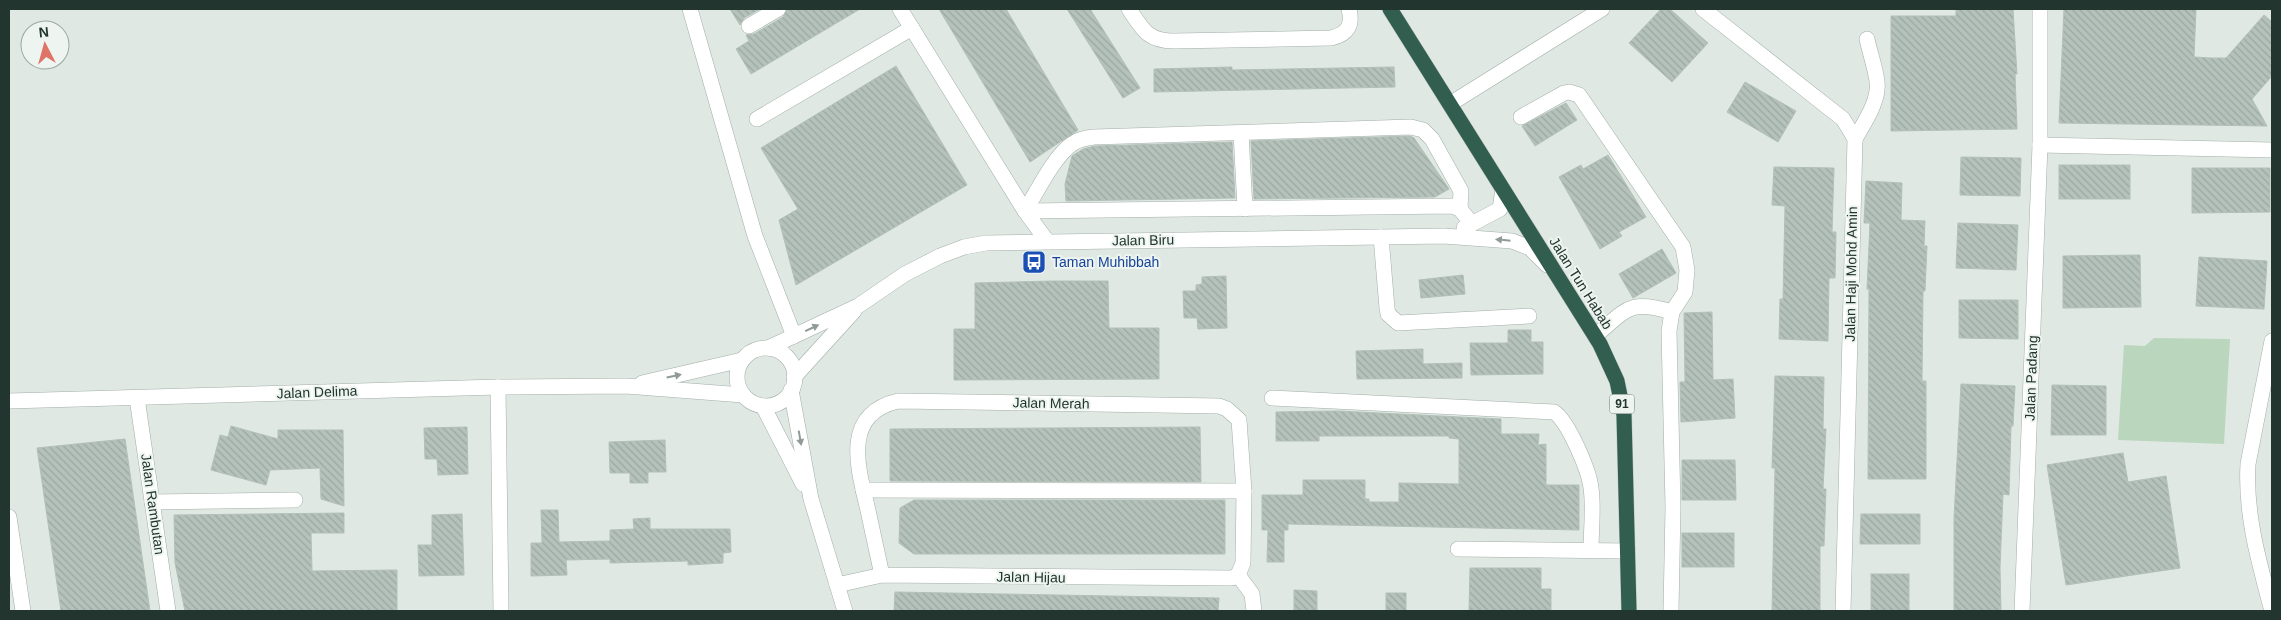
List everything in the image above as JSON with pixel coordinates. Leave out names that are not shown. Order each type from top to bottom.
[{"type":"highway","name":"Jalan Tun Habab","points":[[1390,9],[1595,336],[1617,381],[1624,415],[1628,611]]},
{"type":"street","points":[[690,9],[755,236],[794,336]]},
{"type":"street","points":[[749,26],[778,9]]},
{"type":"street","points":[[900,9],[1025,211],[1048,241]]},
{"type":"street","points":[[1129,9],[1147,34],[1162,41],[1331,38],[1342,36],[1349,29],[1352,20],[1349,9]]},
{"type":"street","points":[[1450,104],[1602,9]]},
{"type":"street","points":[[1703,9],[1843,119],[1855,139]]},
{"type":"street","name":"Jalan Padang","points":[[2022,611],[2040,145],[2040,9]]},
{"type":"street","points":[[757,119],[912,28]]},
{"type":"street","points":[[1855,139],[1871,108],[1877,91],[1877,82],[1867,39]]},
{"type":"street","points":[[1521,117],[1564,93],[1570,92],[1579,95],[1683,247],[1687,270],[1685,292],[1672,312],[1669,331],[1673,507],[1671,611]]},
{"type":"street","points":[[1025,211],[1060,156],[1071,144],[1082,139],[1411,127],[1423,130],[1432,139],[1460,188],[1462,194],[1460,209]]},
{"type":"street","points":[[1241,132],[1245,208]]},
{"type":"street","name":"Jalan Haji Mohd Amin","points":[[1843,611],[1855,139]]},
{"type":"street","points":[[2040,145],[2272,150]]},
{"type":"street","name":"Jalan Biru","points":[[1444,236],[1500,209],[1503,189]]},
{"type":"street","points":[[1025,211],[1452,206],[1460,209],[1472,224]]},
{"type":"street","name":"Jalan Biru","points":[[768,348],[858,306],[905,274],[940,256],[964,247],[986,243],[1444,236],[1512,241],[1530,248],[1556,274]]},
{"type":"street","points":[[1381,237],[1388,314],[1398,323],[1529,316]]},
{"type":"street","points":[[1595,336],[1629,308],[1649,305],[1672,312]]},
{"type":"street","name":"Jalan Biru","points":[[793,384],[858,306]]},
{"type":"street","points":[[2272,342],[2248,464],[2247,483],[2251,530],[2272,611]]},
{"type":"street","points":[[793,384],[779,402],[763,406],[749,400],[743,395],[737,378],[742,360],[749,353],[768,348],[784,354],[790,361],[811,499],[845,611]]},
{"type":"street","name":"Jalan Delima","points":[[626,386],[742,360]]},
{"type":"street","name":"Jalan Delima","points":[[9,401],[498,387],[626,386],[743,395]]},
{"type":"street","points":[[498,387],[501,611]]},
{"type":"street","name":"Jalan Rambutan","points":[[137,398],[168,611]]},
{"type":"street","points":[[1272,398],[1554,412],[1560,416],[1567,428],[1590,480],[1591,550]]},
{"type":"street","name":"Jalan Merah","points":[[863,490],[856,460],[858,436],[868,417],[882,405],[898,401],[1210,406],[1228,408],[1239,420],[1241,428],[1244,491]]},
{"type":"street","points":[[763,406],[811,499]]},
{"type":"street","points":[[882,575],[863,490],[1244,491],[1243,563],[1232,577],[1252,594],[1254,611]]},
{"type":"street","points":[[152,502],[295,500]]},
{"type":"street","points":[[9,517],[15,593],[23,611]]},
{"type":"street","points":[[1458,549],[1628,551]]},
{"type":"street","name":"Jalan Hijau","points":[[837,585],[882,575],[1232,577]]},
{"type":"green space","points":[[2154,338],[2230,339],[2224,444],[2118,440],[2124,345],[2145,346]]},
{"type":"building","points":[[730,9],[760,9],[744,18],[740,25]]},
{"type":"building","points":[[787,9],[860,9],[751,74],[736,49],[749,41],[746,35],[754,34],[783,17]]},
{"type":"building","points":[[939,9],[1006,9],[1078,130],[1030,162]]},
{"type":"building","points":[[1067,9],[1090,9],[1140,88],[1123,98]]},
{"type":"building","points":[[1661,9],[1670,9],[1708,43],[1672,82],[1629,43]]},
{"type":"building","points":[[1956,9],[2013,9],[2017,74],[2015,74],[2017,129],[1891,131],[1891,16],[1956,16]]},
{"type":"building","points":[[2064,9],[2196,9],[2194,57],[2211,58],[2226,58],[2264,15],[2272,22],[2272,76],[2252,99],[2267,126],[2059,123]]},
{"type":"building","points":[[896,66],[967,185],[796,285],[779,220],[798,209],[761,148]]},
{"type":"building","points":[[1232,67],[1232,70],[1394,67],[1395,87],[1154,92],[1154,69]]},
{"type":"building","points":[[1745,82],[1796,111],[1778,142],[1727,112]]},
{"type":"building","points":[[1566,103],[1577,120],[1535,146],[1522,126]]},
{"type":"building","points":[[1410,136],[1414,138],[1449,189],[1435,197],[1254,199],[1251,141]]},
{"type":"building","points":[[1232,142],[1235,198],[1066,201],[1065,184],[1072,156],[1083,149],[1095,146]]},
{"type":"building","points":[[1608,155],[1646,217],[1619,232],[1622,236],[1600,249],[1559,177],[1581,165],[1583,169]]},
{"type":"building","points":[[1961,157],[2021,158],[2020,196],[1960,195]]},
{"type":"building","points":[[2059,165],[2130,165],[2130,199],[2059,199]]},
{"type":"building","points":[[1774,167],[1834,168],[1832,232],[1836,232],[1835,278],[1829,278],[1828,341],[1779,339],[1780,299],[1783,299],[1785,206],[1772,205]]},
{"type":"building","points":[[2192,168],[2270,168],[2270,212],[2192,213]]},
{"type":"building","points":[[1866,181],[1902,183],[1901,220],[1925,221],[1924,246],[1927,246],[1925,291],[1923,291],[1922,381],[1926,381],[1926,479],[1868,479],[1869,289],[1867,289],[1870,223],[1864,223]]},
{"type":"building","points":[[1958,223],[2018,225],[2016,270],[1956,268]]},
{"type":"building","points":[[1662,249],[1676,273],[1633,298],[1619,274]]},
{"type":"building","points":[[2140,255],[2141,307],[2063,308],[2063,256]]},
{"type":"building","points":[[2199,257],[2267,261],[2264,309],[2196,306]]},
{"type":"building","points":[[1463,275],[1465,294],[1421,298],[1419,280]]},
{"type":"building","points":[[1226,276],[1227,328],[1198,329],[1197,318],[1184,318],[1183,291],[1196,291],[1196,285],[1202,284],[1202,277]]},
{"type":"building","points":[[1108,281],[1109,328],[1159,328],[1159,379],[954,380],[954,329],[975,329],[975,283]]},
{"type":"building","points":[[1959,300],[2018,300],[2018,339],[1959,338]]},
{"type":"building","points":[[1712,312],[1713,380],[1733,379],[1735,418],[1681,422],[1680,382],[1685,382],[1684,313]]},
{"type":"building","points":[[1508,330],[1531,330],[1531,342],[1543,342],[1543,374],[1471,375],[1470,343],[1508,343]]},
{"type":"building","points":[[1423,349],[1423,364],[1462,363],[1462,378],[1357,379],[1356,351]]},
{"type":"building","points":[[1775,376],[1824,377],[1823,429],[1826,429],[1823,489],[1826,489],[1824,546],[1820,546],[1820,611],[1772,611],[1775,468],[1772,468]]},
{"type":"building","points":[[1961,384],[2015,386],[2013,426],[2011,426],[2009,495],[2003,494],[2000,568],[2001,611],[1954,611],[1954,518]]},
{"type":"building","points":[[2052,385],[2106,386],[2106,435],[2051,435]]},
{"type":"building","points":[[1338,411],[1501,419],[1501,434],[1539,434],[1538,445],[1546,444],[1546,485],[1579,485],[1579,530],[1288,524],[1288,530],[1284,530],[1284,562],[1267,562],[1268,530],[1262,530],[1262,495],[1303,495],[1303,480],[1365,480],[1365,499],[1369,499],[1369,502],[1399,502],[1399,483],[1459,484],[1459,439],[1449,438],[1449,436],[1319,436],[1319,441],[1276,441],[1276,412]]},
{"type":"building","points":[[231,426],[278,439],[278,430],[343,430],[344,506],[321,499],[320,468],[270,470],[266,485],[211,470],[220,435],[228,437]]},
{"type":"building","points":[[467,427],[468,474],[438,475],[437,459],[425,459],[424,428]]},
{"type":"building","points":[[1200,427],[1201,482],[890,481],[890,429]]},
{"type":"building","points":[[125,439],[150,611],[61,611],[37,448]]},
{"type":"building","points":[[665,440],[666,472],[648,472],[648,483],[630,483],[630,473],[610,473],[609,442]]},
{"type":"building","points":[[2123,453],[2128,482],[2166,476],[2180,568],[2066,585],[2047,465]]},
{"type":"building","points":[[1682,460],[1735,460],[1736,500],[1682,500]]},
{"type":"building","points":[[914,500],[1225,500],[1225,554],[914,554],[899,543],[900,508]]},
{"type":"building","points":[[541,510],[558,510],[559,542],[610,541],[610,530],[634,529],[633,519],[650,518],[650,529],[730,529],[731,552],[723,553],[723,563],[688,565],[688,561],[610,563],[610,559],[566,560],[567,575],[531,576],[531,543],[542,543]]},
{"type":"building","points":[[344,513],[344,533],[311,533],[312,571],[397,570],[397,611],[185,611],[175,563],[174,515]]},
{"type":"building","points":[[462,514],[464,575],[419,576],[418,545],[432,545],[432,515]]},
{"type":"building","points":[[1861,514],[1920,514],[1920,544],[1860,544]]},
{"type":"building","points":[[1682,533],[1734,533],[1734,567],[1682,567]]},
{"type":"building","points":[[1470,568],[1541,568],[1541,589],[1551,589],[1551,611],[1469,611]]},
{"type":"building","points":[[1871,574],[1909,574],[1909,611],[1871,611]]},
{"type":"building","points":[[1294,590],[1317,591],[1317,611],[1294,611]]},
{"type":"building","points":[[895,592],[1219,598],[1218,611],[894,611]]},
{"type":"building","points":[[1386,593],[1406,593],[1406,611],[1386,611]]},
{"type":"place","name":"Taman Muhibbah","points":[[1034,262]]}]
